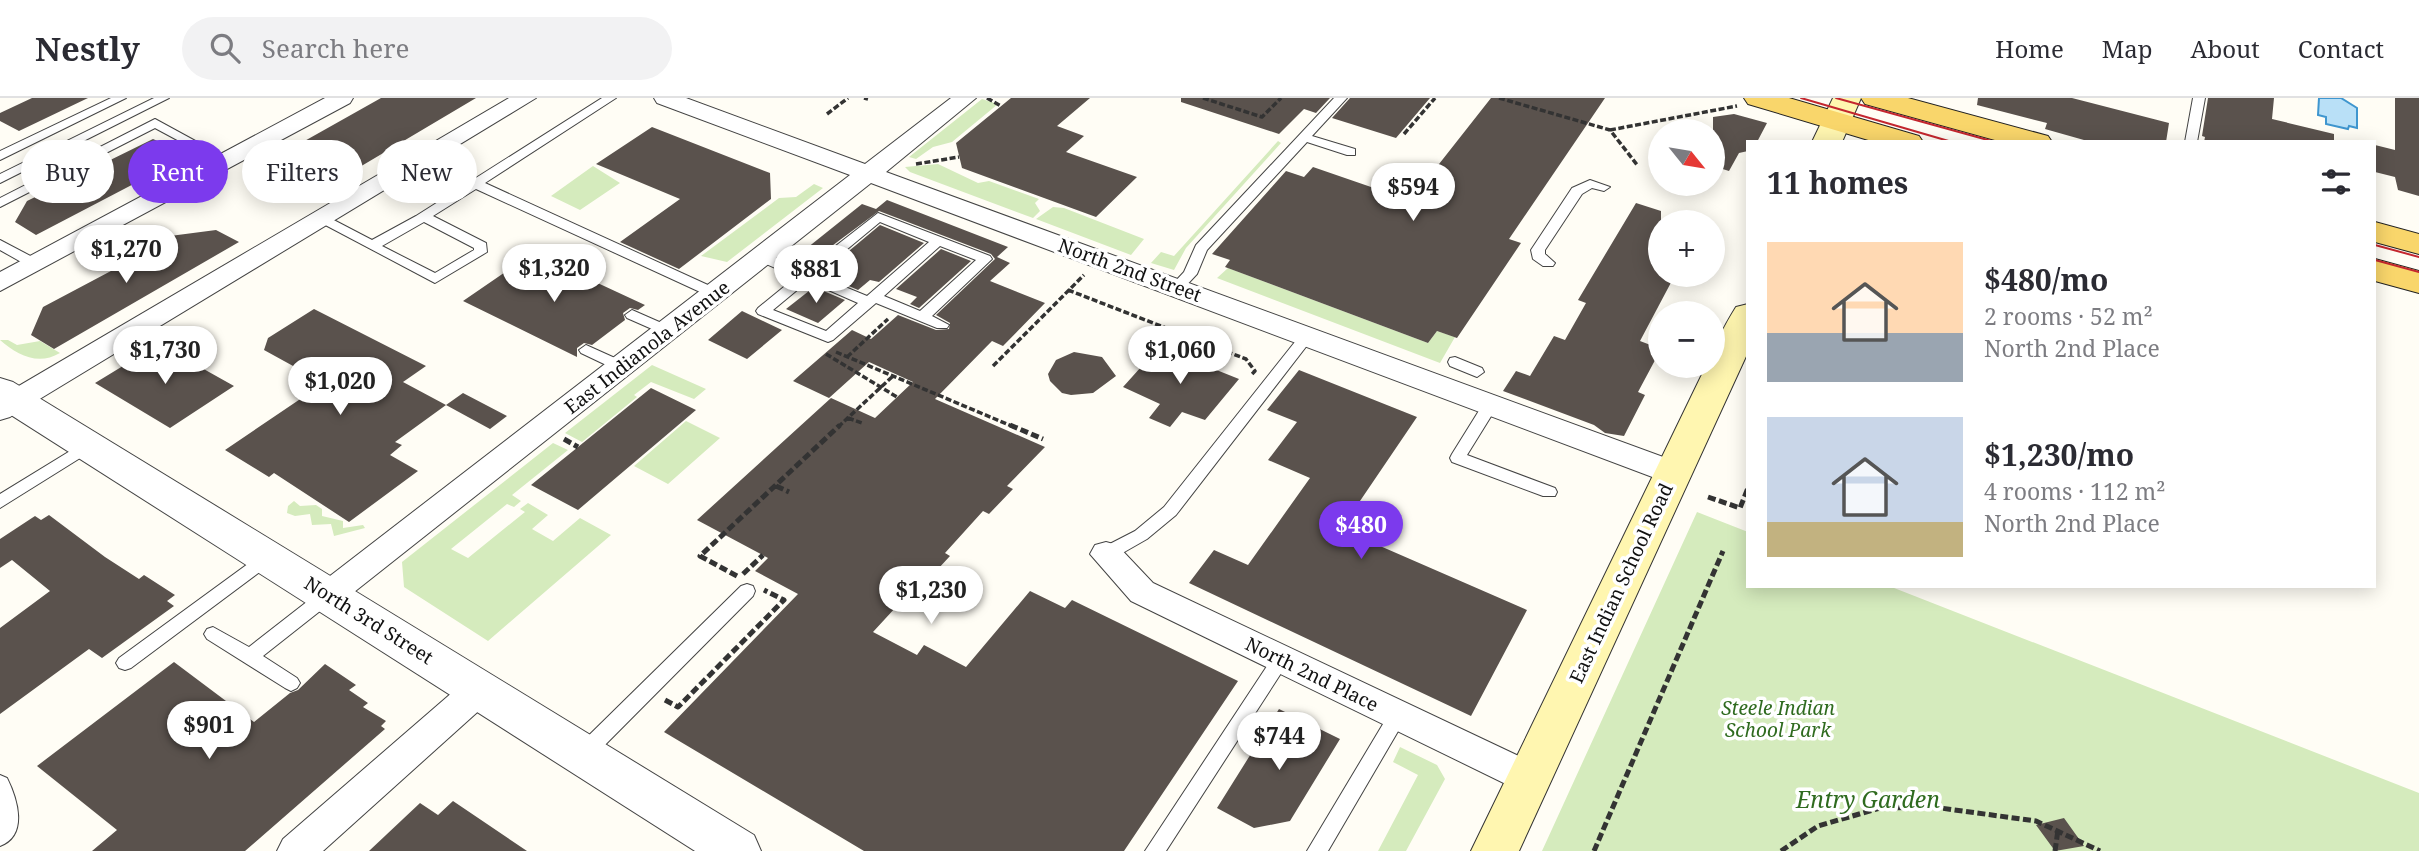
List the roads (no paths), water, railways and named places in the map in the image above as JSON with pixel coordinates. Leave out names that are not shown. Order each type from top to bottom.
[{"type":"main road","points":[[1875,98],[2030,140]]},
{"type":"main road","points":[[1748,102],[1838,116],[1903,140]]},
{"type":"main road","points":[[2376,232],[2419,244]]},
{"type":"main road","points":[[2376,270],[2419,282]]},
{"type":"main road","name":"East Indian School Road","points":[[1495,851],[1746,319]]},
{"type":"street","points":[[228,160],[342,98]]},
{"type":"street","points":[[5,400],[321,219],[525,98]]},
{"type":"street","name":"North 2nd Street","points":[[665,98],[1674,473]]},
{"type":"street","name":"East Indianola Avenue","points":[[328,595],[965,98]]},
{"type":"street","points":[[0,283],[148,203]]},
{"type":"street","name":"North 3rd Street","points":[[5,400],[88,446],[481,688],[737,851]]},
{"type":"street","name":"North 2nd Place","points":[[1106,554],[1142,592],[1529,778]]},
{"type":"street","points":[[296,851],[481,688]]},
{"type":"lane","points":[[0,156],[120,98]]},
{"type":"lane","points":[[0,179],[163,98]]},
{"type":"lane","points":[[477,183],[610,98]]},
{"type":"lane","points":[[1177,287],[1189,274],[1196,256],[1223,233],[1304,137],[1341,98]]},
{"type":"lane","points":[[2191,140],[2199,98]]},
{"type":"lane","points":[[0,203],[155,123],[187,140]]},
{"type":"lane","points":[[1304,137],[1351,152]]},
{"type":"lane","points":[[477,184],[716,293]]},
{"type":"lane","points":[[1548,263],[1538,256],[1538,250],[1577,191],[1590,184],[1604,187]]},
{"type":"lane","points":[[372,246],[446,203]]},
{"type":"lane","points":[[922,317],[985,259],[878,217],[763,311],[830,344],[871,299],[938,241]]},
{"type":"lane","points":[[321,219],[435,279],[480,252],[481,246],[426,218],[421,219]]},
{"type":"lane","points":[[0,244],[35,264]]},
{"type":"lane","points":[[762,257],[942,325]]},
{"type":"lane","points":[[632,315],[668,331]]},
{"type":"lane","points":[[1106,554],[1152,527],[1170,511],[1307,336]]},
{"type":"lane","points":[[586,350],[621,367]]},
{"type":"lane","points":[[1455,362],[1476,372]]},
{"type":"lane","points":[[1490,405],[1458,458],[1549,492]]},
{"type":"lane","points":[[0,502],[88,446]]},
{"type":"lane","points":[[125,663],[267,557]]},
{"type":"lane","points":[[583,754],[750,585]]},
{"type":"lane","points":[[250,656],[328,595]]},
{"type":"lane","points":[[214,634],[291,683]]},
{"type":"lane","points":[[1155,851],[1281,659]]},
{"type":"lane","points":[[1317,851],[1398,715]]},
{"type":"lane","points":[[0,784],[8,798],[11,817],[0,837]]},
{"type":"water","points":[[2319,98],[2341,98],[2357,108],[2357,128],[2349,126],[2348,129],[2326,124],[2326,117],[2318,115]]},
{"type":"tram line","points":[[1801,98],[1945,140]]},
{"type":"tram line","points":[[1836,98],[1988,140]]},
{"type":"tram line","points":[[2376,245],[2419,257]]},
{"type":"tram line","points":[[2376,260],[2419,272]]},
{"type":"park label","name":"Steele Indian School Park","points":[[1778,719]]},
{"type":"park label","name":"Entry Garden","points":[[1868,800]]}]
